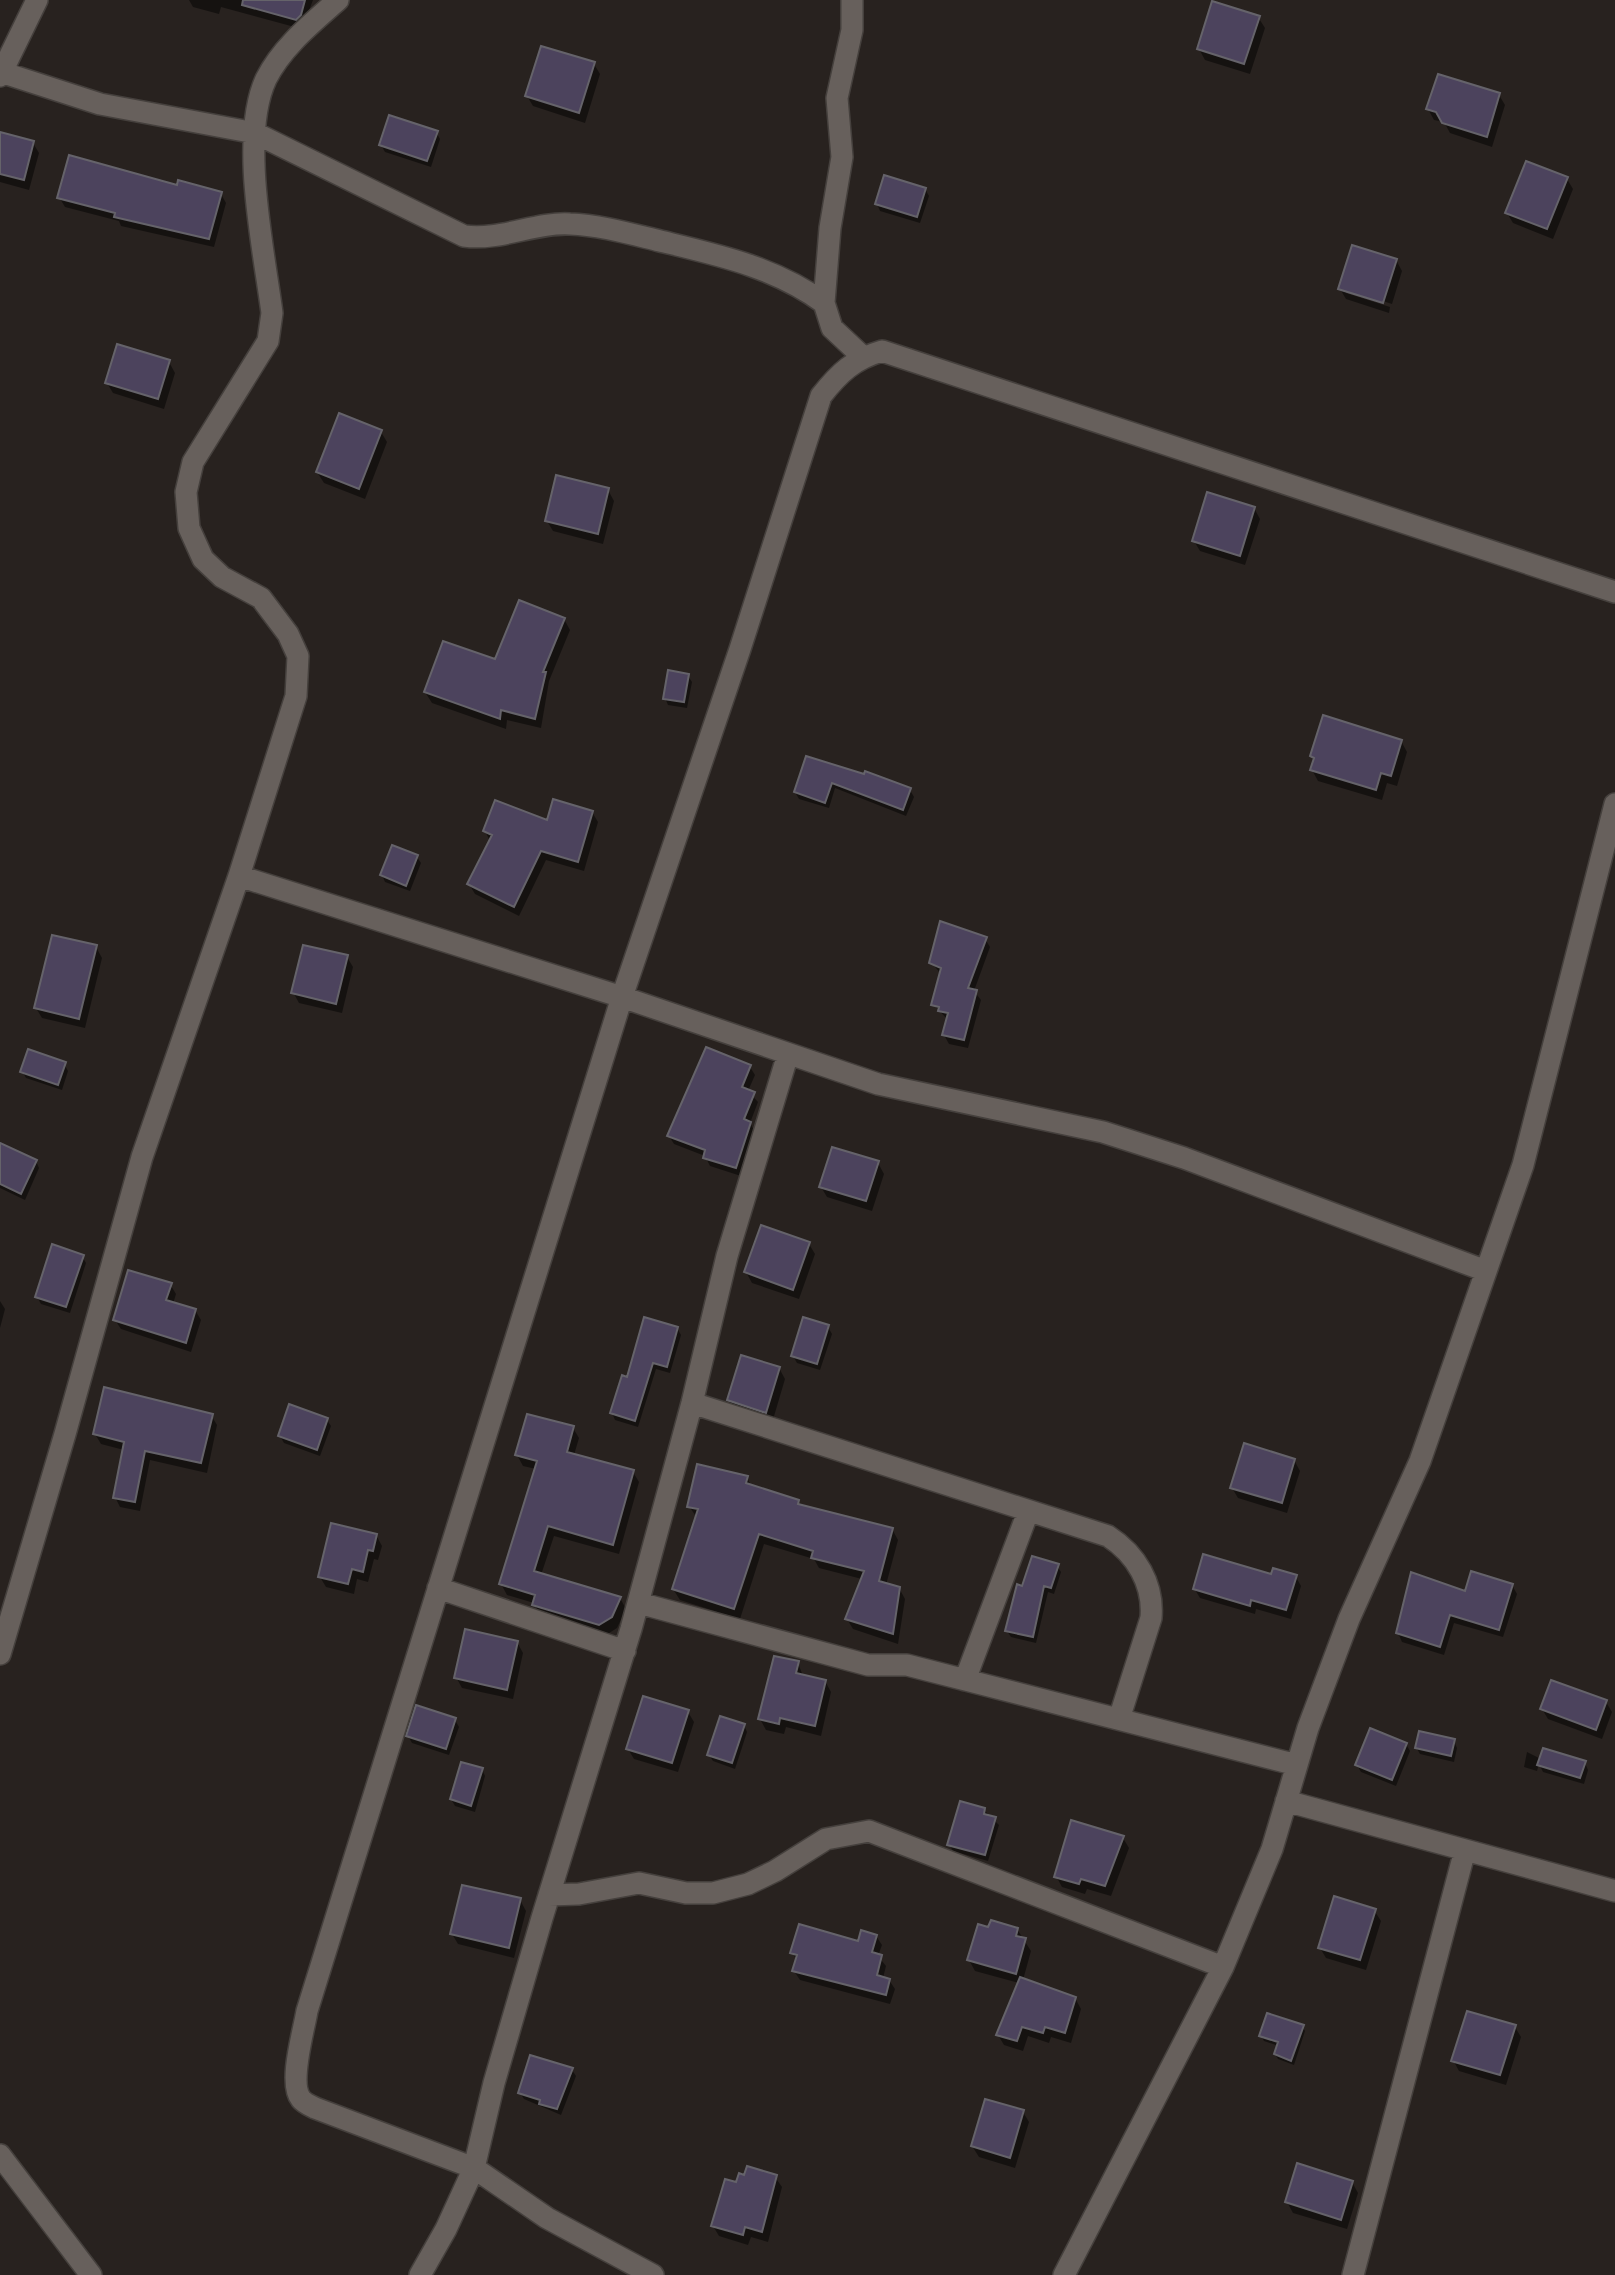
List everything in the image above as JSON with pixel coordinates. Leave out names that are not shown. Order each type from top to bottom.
[{"type":"street","points":[[37,0],[2,75],[100,104],[255,132],[464,236],[480,238],[569,224],[597,228],[750,265],[799,285],[824,303]]},
{"type":"street","points":[[0,1654],[142,1157],[239,876],[296,696],[298,656],[288,634],[261,598],[222,577],[203,559],[189,528],[186,492],[193,462],[262,353],[271,332],[272,313],[253,149],[266,80],[288,47],[338,0]]},
{"type":"street","points":[[852,0],[852,30],[837,98],[842,157],[830,228],[824,303],[832,328],[863,357]]},
{"type":"street","points":[[653,2275],[547,2218],[474,2168],[315,2108],[301,2100],[296,2087],[307,2011],[622,997],[740,649],[821,396],[842,370],[863,357],[882,351],[1615,592]]},
{"type":"street","points":[[1071,2273],[1223,1967],[1272,1849],[1297,1765],[1349,1619],[1420,1461],[1523,1165],[1615,804]]},
{"type":"street","points":[[239,876],[622,997],[915,1094],[1103,1132],[1172,1154],[1486,1271]]},
{"type":"street","points":[[420,2275],[446,2229],[474,2168],[494,2083],[639,1603],[692,1403],[727,1256],[788,1054]]},
{"type":"street","points":[[692,1403],[1108,1536],[1123,1546],[1147,1583],[1152,1602],[1151,1618],[1118,1719]]},
{"type":"street","points":[[965,1680],[1028,1512]]},
{"type":"street","points":[[439,1588],[625,1651]]},
{"type":"street","points":[[639,1603],[868,1665],[907,1665],[1297,1765]]},
{"type":"street","points":[[1286,1801],[1615,1891]]},
{"type":"street","points":[[549,1895],[579,1894],[639,1883],[686,1893],[713,1894],[748,1884],[775,1871],[826,1839],[869,1831],[1223,1967]]},
{"type":"street","points":[[1353,2275],[1465,1850]]},
{"type":"street","points":[[0,2155],[91,2275]]},
{"type":"building","points":[[243,0],[305,0],[301,15],[296,20],[242,5]]},
{"type":"building","points":[[1212,1],[1260,16],[1244,64],[1197,49]]},
{"type":"building","points":[[541,46],[595,62],[579,113],[525,96]]},
{"type":"building","points":[[1438,74],[1500,93],[1487,137],[1442,123],[1436,112],[1426,109]]},
{"type":"building","points":[[389,115],[438,131],[427,161],[379,145]]},
{"type":"building","points":[[0,132],[34,141],[24,180],[0,174]]},
{"type":"building","points":[[69,155],[177,185],[178,180],[222,192],[209,239],[114,217],[115,213],[57,198]]},
{"type":"building","points":[[1526,161],[1568,177],[1547,229],[1505,213]]},
{"type":"building","points":[[884,175],[926,188],[917,217],[875,204]]},
{"type":"building","points":[[1352,245],[1397,259],[1383,303],[1338,289]]},
{"type":"building","points":[[117,344],[170,360],[158,399],[105,383]]},
{"type":"building","points":[[339,413],[382,430],[359,489],[316,472]]},
{"type":"building","points":[[556,475],[609,488],[598,534],[545,521]]},
{"type":"building","points":[[1207,492],[1255,507],[1240,556],[1192,541]]},
{"type":"building","points":[[519,600],[565,618],[543,672],[546,672],[535,719],[501,710],[500,719],[424,692],[443,641],[495,659]]},
{"type":"building","points":[[668,670],[689,674],[684,702],[663,699]]},
{"type":"building","points":[[1323,715],[1402,740],[1391,776],[1381,773],[1376,790],[1310,770],[1314,758],[1310,756]]},
{"type":"building","points":[[806,756],[864,774],[865,771],[911,788],[903,810],[832,783],[825,803],[794,792]]},
{"type":"building","points":[[553,799],[593,811],[578,862],[541,851],[514,907],[467,884],[492,835],[483,831],[495,800],[547,820]]},
{"type":"building","points":[[392,845],[418,855],[406,886],[380,875]]},
{"type":"building","points":[[940,921],[987,937],[968,988],[977,990],[964,1040],[942,1035],[948,1013],[938,1011],[939,1007],[931,1005],[941,968],[929,963]]},
{"type":"building","points":[[52,935],[97,945],[79,1019],[34,1008]]},
{"type":"building","points":[[303,945],[348,955],[336,1004],[291,993]]},
{"type":"building","points":[[706,1047],[751,1065],[742,1087],[755,1092],[744,1119],[751,1122],[736,1168],[703,1158],[705,1150],[667,1136]]},
{"type":"building","points":[[28,1049],[66,1062],[58,1085],[20,1072]]},
{"type":"building","points":[[0,1143],[37,1160],[21,1194],[0,1184]]},
{"type":"building","points":[[832,1147],[879,1161],[866,1201],[819,1187]]},
{"type":"building","points":[[761,1225],[810,1242],[793,1290],[744,1272]]},
{"type":"building","points":[[52,1244],[84,1255],[66,1307],[35,1297]]},
{"type":"building","points":[[128,1270],[172,1283],[166,1300],[196,1309],[186,1343],[113,1320]]},
{"type":"building","points":[[644,1317],[678,1327],[667,1367],[653,1363],[635,1421],[610,1413],[622,1375],[627,1377]]},
{"type":"building","points":[[803,1317],[829,1325],[817,1364],[791,1356]]},
{"type":"building","points":[[741,1355],[780,1367],[766,1413],[727,1400]]},
{"type":"building","points":[[104,1387],[213,1414],[201,1463],[145,1451],[135,1502],[113,1498],[124,1442],[93,1434]]},
{"type":"building","points":[[289,1404],[328,1418],[317,1450],[278,1436]]},
{"type":"building","points":[[527,1414],[574,1426],[567,1452],[634,1470],[613,1545],[548,1526],[534,1571],[621,1597],[612,1617],[599,1625],[532,1605],[535,1595],[499,1584],[537,1461],[515,1455]]},
{"type":"building","points":[[1244,1443],[1295,1459],[1282,1503],[1230,1488]]},
{"type":"building","points":[[697,1464],[748,1476],[746,1483],[799,1500],[798,1504],[893,1528],[879,1581],[900,1587],[893,1634],[845,1619],[864,1571],[811,1558],[813,1551],[759,1534],[734,1609],[672,1589],[698,1509],[687,1507]]},
{"type":"building","points":[[331,1523],[377,1534],[373,1551],[368,1550],[363,1572],[352,1569],[348,1584],[318,1577]]},
{"type":"building","points":[[1203,1554],[1271,1574],[1273,1568],[1297,1575],[1286,1610],[1251,1600],[1250,1606],[1193,1589]]},
{"type":"building","points":[[1032,1556],[1059,1564],[1051,1588],[1044,1586],[1033,1637],[1005,1631],[1017,1584],[1022,1586]]},
{"type":"building","points":[[1471,1571],[1513,1584],[1499,1630],[1450,1615],[1440,1647],[1396,1633],[1411,1572],[1465,1591]]},
{"type":"building","points":[[465,1629],[518,1641],[507,1690],[454,1678]]},
{"type":"building","points":[[774,1656],[799,1661],[796,1673],[826,1680],[815,1726],[780,1718],[779,1724],[758,1719]]},
{"type":"building","points":[[1551,1680],[1607,1700],[1596,1730],[1540,1709]]},
{"type":"building","points":[[643,1696],[689,1710],[672,1763],[626,1749]]},
{"type":"building","points":[[416,1705],[456,1718],[446,1749],[406,1736]]},
{"type":"building","points":[[720,1716],[745,1724],[732,1763],[707,1755]]},
{"type":"building","points":[[1370,1728],[1407,1743],[1392,1780],[1355,1765]]},
{"type":"building","points":[[1419,1731],[1455,1739],[1451,1756],[1415,1748]]},
{"type":"building","points":[[1543,1748],[1586,1761],[1580,1778],[1537,1765]]},
{"type":"building","points":[[461,1762],[483,1768],[471,1806],[450,1799]]},
{"type":"building","points":[[960,1801],[985,1808],[984,1814],[996,1817],[985,1855],[947,1845]]},
{"type":"building","points":[[1071,1820],[1124,1836],[1105,1886],[1081,1879],[1079,1884],[1054,1877]]},
{"type":"building","points":[[462,1885],[521,1898],[509,1948],[450,1934]]},
{"type":"building","points":[[1334,1896],[1376,1909],[1360,1960],[1318,1948]]},
{"type":"building","points":[[991,1920],[1018,1928],[1016,1936],[1026,1938],[1016,1974],[967,1960],[978,1924],[988,1927]]},
{"type":"building","points":[[799,1924],[858,1941],[861,1930],[877,1935],[872,1952],[882,1955],[877,1975],[890,1979],[886,1995],[792,1971],[797,1955],[790,1953]]},
{"type":"building","points":[[1020,1977],[1076,1997],[1065,2033],[1045,2027],[1043,2033],[1022,2027],[1017,2041],[996,2035]]},
{"type":"building","points":[[1467,2011],[1516,2025],[1500,2075],[1451,2061]]},
{"type":"building","points":[[1267,2013],[1304,2025],[1291,2061],[1274,2054],[1278,2042],[1259,2036]]},
{"type":"building","points":[[530,2055],[573,2068],[557,2109],[539,2104],[540,2100],[518,2093]]},
{"type":"building","points":[[985,2099],[1024,2110],[1010,2158],[971,2146]]},
{"type":"building","points":[[1297,2163],[1353,2181],[1341,2220],[1285,2202]]},
{"type":"building","points":[[747,2166],[777,2175],[762,2232],[745,2227],[743,2235],[711,2226],[725,2179],[736,2182],[739,2173],[744,2175]]}]
